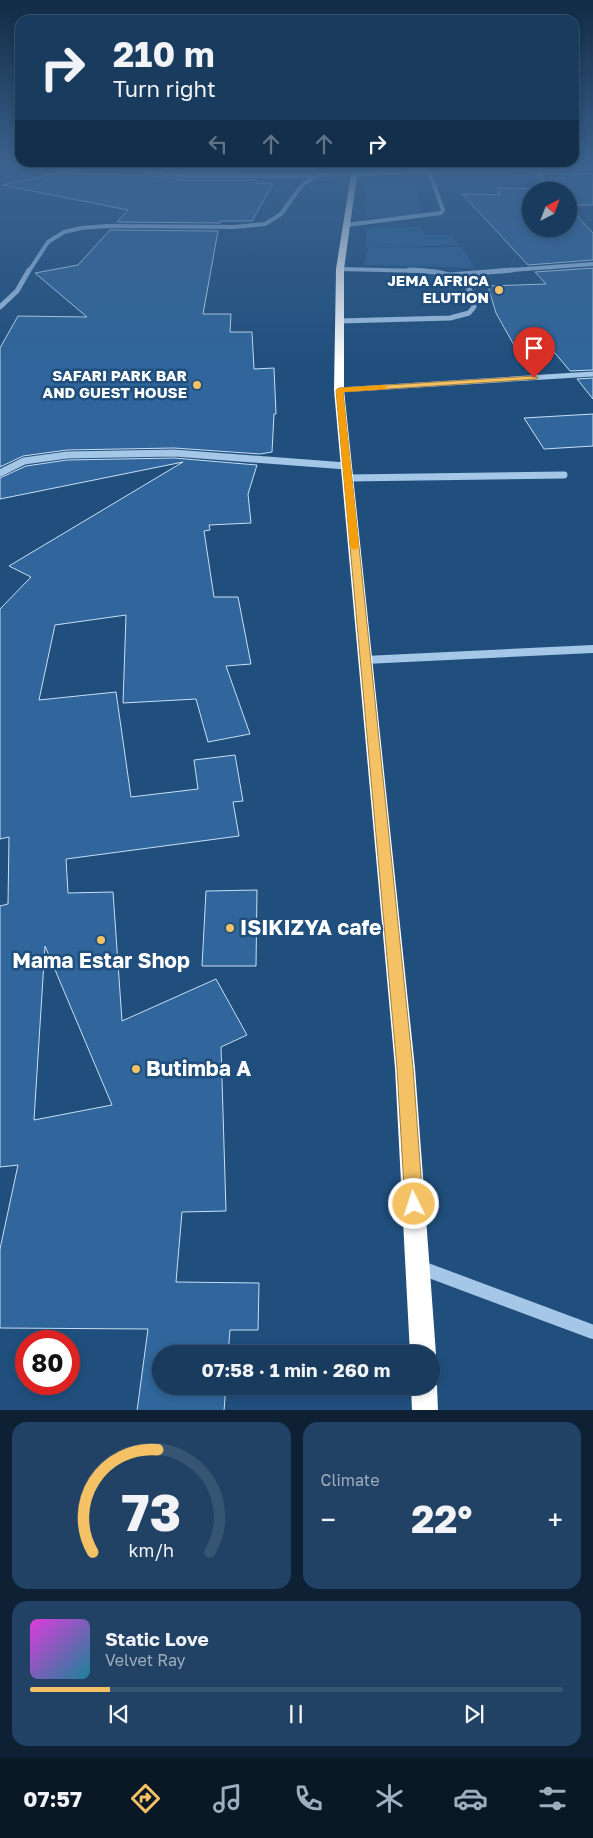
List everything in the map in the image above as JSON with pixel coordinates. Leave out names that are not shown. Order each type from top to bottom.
[{"type":"highway","points":[[345,234],[340,269],[339,390],[405,1068],[422,1345]]},
{"type":"highway","points":[[424,1395],[425,1410]]},
{"type":"street","points":[[0,307],[15,295],[47,244],[55,237],[63,234]]},
{"type":"street","points":[[340,269],[424,272],[447,275],[593,264]]},
{"type":"street","points":[[339,320],[450,318],[469,313],[474,307],[469,288],[464,283],[447,275]]},
{"type":"street","points":[[339,390],[593,374]]},
{"type":"street","points":[[0,473],[24,461],[67,455],[164,453],[347,472],[564,475]]},
{"type":"street","points":[[366,660],[593,649]]},
{"type":"street","points":[[418,1267],[593,1332]]},
{"type":"shaded area","points":[[366,234],[451,235],[460,245],[366,248]]},
{"type":"shaded area","points":[[462,247],[475,268],[364,265],[368,248]]},
{"type":"building","points":[[107,234],[217,234],[203,314],[231,314],[230,332],[252,332],[254,369],[274,368],[276,414],[274,414],[272,452],[260,454],[174,448],[67,450],[23,456],[0,467],[0,348],[18,316],[87,317],[35,273],[78,265]]},
{"type":"building","points":[[499,234],[522,234],[522,238],[578,238],[578,234],[593,234],[593,260],[528,265]]},
{"type":"building","points":[[593,268],[593,370],[570,371],[555,353],[519,354],[496,313],[488,286],[546,284],[535,272]]},
{"type":"building","points":[[593,378],[593,399],[577,379]]},
{"type":"building","points":[[593,414],[593,446],[544,449],[524,418]]},
{"type":"building","points":[[174,458],[257,465],[248,494],[251,523],[209,525],[210,530],[204,531],[214,597],[238,597],[251,664],[226,666],[250,734],[208,742],[196,699],[123,703],[126,615],[55,625],[39,700],[116,692],[131,797],[198,789],[194,760],[235,755],[243,801],[233,802],[239,836],[66,859],[68,893],[113,892],[122,1021],[216,979],[247,1035],[221,1047],[226,1211],[182,1212],[176,1282],[259,1283],[258,1330],[230,1330],[229,1345],[152,1345],[152,1395],[225,1395],[224,1410],[137,1410],[148,1329],[0,1328],[0,1249],[18,1165],[0,1167],[0,906],[8,904],[9,837],[0,839],[0,609],[31,577],[9,566],[183,462],[0,499],[0,478],[26,466],[67,460]],"holes":[[[45,946],[112,1105],[34,1120]]]},
{"type":"building","name":"ISIKIZYA cafe","points":[[257,890],[256,966],[202,966],[206,891]]},
{"type":"slow traffic","points":[[354,547],[339,390],[384,387]]},
{"type":"place","name":"JEMA AFRICA ELUTION","points":[[499,290]]},
{"type":"place","name":"SAFARI PARK BAR AND GUEST HOUSE","points":[[197,385]]},
{"type":"place","name":"ISIKIZYA cafe","points":[[230,928]]},
{"type":"place","name":"Mama Estar Shop","points":[[101,940]]},
{"type":"place","name":"Butimba A","points":[[136,1069]]},
{"type":"route","points":[[414,1204],[405,1068],[339,390],[534,378]]}]
